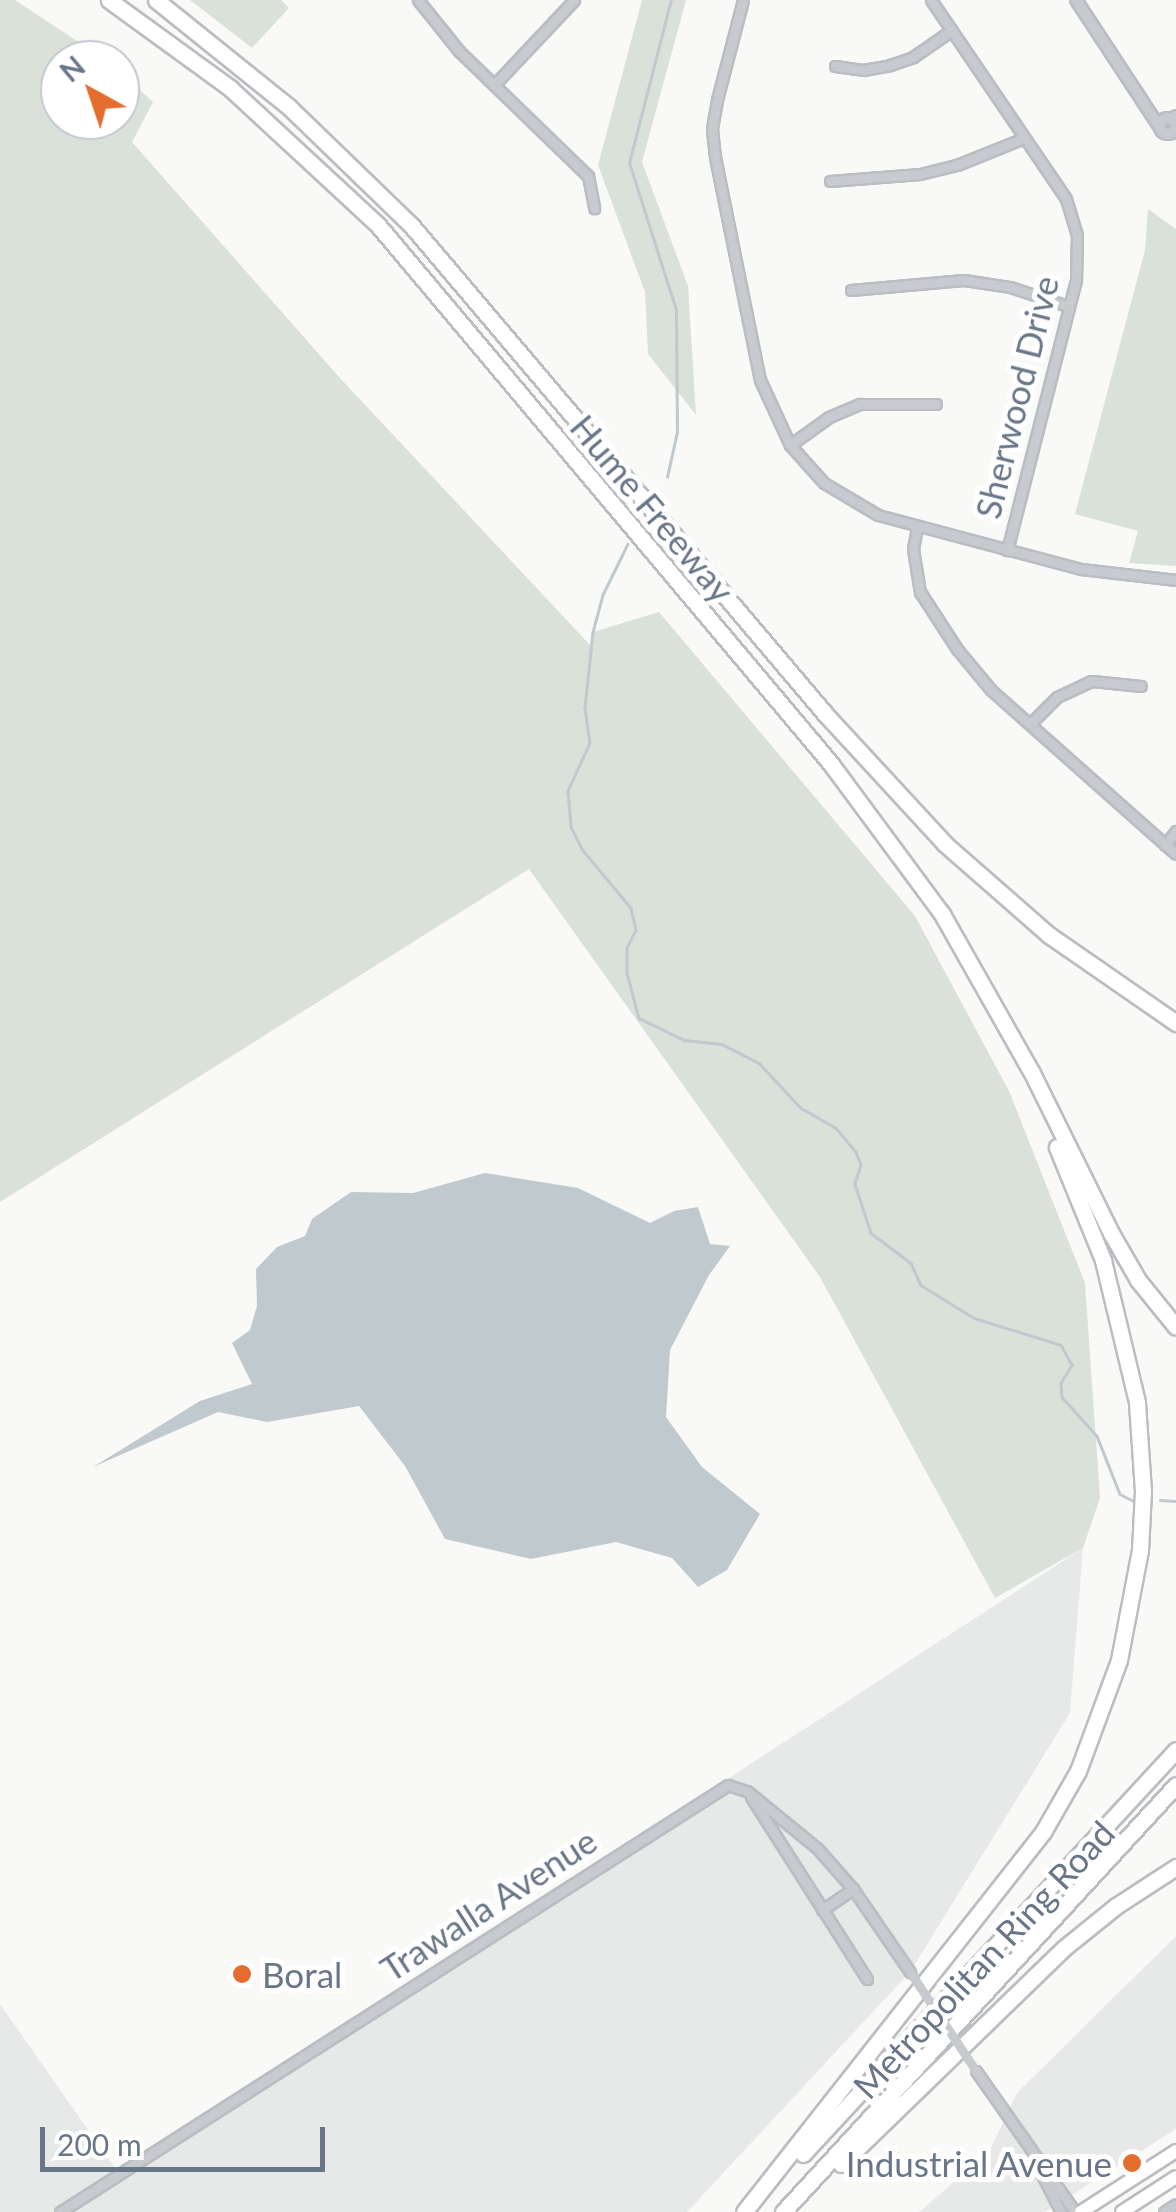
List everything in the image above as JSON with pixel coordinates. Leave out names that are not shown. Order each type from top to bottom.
[{"type":"highway","name":"Hume Freeway","points":[[109,0],[174,45],[279,129],[330,176],[433,285],[867,808],[942,914],[1006,1026]]},
{"type":"highway","name":"Hume Freeway","points":[[156,0],[288,106],[411,225],[827,716],[945,844],[1048,936],[1176,1021]]},
{"type":"highway","points":[[1006,1026],[1110,1233],[1138,1280],[1176,1327]]},
{"type":"highway","points":[[747,2212],[1043,1832],[1078,1771],[1100,1719],[1132,1608],[1143,1491],[1138,1402],[1127,1348],[1103,1260],[1006,1026]]},
{"type":"highway","name":"Metropolitan Ring Road","points":[[747,2212],[1176,1750]]},
{"type":"highway","name":"Metropolitan Ring Road","points":[[783,2212],[1176,1785]]},
{"type":"highway","points":[[791,2212],[1064,1948],[1116,1906],[1176,1867]]},
{"type":"main road","points":[[1078,2212],[1176,2151]]},
{"type":"main road","points":[[1122,2212],[1176,2177]]},
{"type":"street","points":[[418,0],[494,85],[588,176],[594,208]]},
{"type":"street","points":[[494,85],[574,0]]},
{"type":"street","points":[[743,0],[712,129],[760,380],[790,445],[813,473],[850,500],[921,530],[1112,575],[1176,580]]},
{"type":"street","name":"Sherwood Drive","points":[[930,0],[1066,199],[1078,235],[1076,280],[1007,550]]},
{"type":"street","points":[[1076,0],[1146,101],[1171,125],[1176,142]]},
{"type":"street","points":[[836,66],[890,66],[914,56],[952,30]]},
{"type":"street","points":[[830,181],[938,170],[1024,138]]},
{"type":"street","points":[[851,290],[964,280],[1010,287],[1068,306]]},
{"type":"street","points":[[790,445],[829,417],[860,404],[936,404]]},
{"type":"street","points":[[921,530],[915,557],[926,605],[991,690],[1176,854]]},
{"type":"street","points":[[1030,724],[1057,697],[1092,681],[1140,686]]},
{"type":"street","points":[[1165,844],[1176,831]]},
{"type":"street","name":"Trawalla Avenue","points":[[60,2212],[712,1793],[728,1785],[747,1791]]},
{"type":"street","points":[[747,1791],[818,1848],[854,1889],[1035,2160],[1078,2212]]},
{"type":"street","points":[[747,1791],[867,1979]]},
{"type":"street","points":[[822,1910],[854,1889]]},
{"type":"street","points":[[1035,2160],[1061,2212]]},
{"type":"street","points":[[1164,2212],[1176,2204]]},
{"type":"shaded area","points":[[0,0],[15,0],[76,40],[40,40],[40,140],[133,140],[339,377],[590,645],[593,632],[659,612],[915,916],[1009,1091],[1085,1283],[1100,1498],[1083,1548],[995,1598],[820,1277],[529,869],[0,1202]]},
{"type":"shaded area","points":[[190,0],[281,0],[289,8],[252,48]]},
{"type":"shaded area","points":[[642,0],[686,0],[642,162],[688,286],[696,415],[648,354],[645,292],[598,165]]},
{"type":"shaded area","points":[[140,90],[153,102],[140,127]]},
{"type":"shaded area","points":[[1148,209],[1176,229],[1176,566],[1129,563],[1138,531],[1075,514],[1145,250]]},
{"type":"shaded area","points":[[485,1173],[578,1188],[650,1223],[674,1211],[698,1207],[710,1244],[730,1246],[709,1275],[670,1350],[666,1417],[702,1467],[760,1514],[727,1570],[698,1587],[672,1558],[616,1542],[531,1559],[445,1539],[405,1466],[359,1406],[267,1422],[218,1412],[93,1467],[200,1401],[252,1384],[232,1343],[250,1330],[257,1306],[256,1269],[277,1247],[305,1236],[312,1219],[351,1192],[413,1193]]},
{"type":"shaded area","points":[[1083,1548],[1070,1713],[910,1972],[687,2212],[0,2212],[0,2004],[119,2174]]},
{"type":"shaded area","points":[[1176,1936],[1176,2129],[1045,2212],[919,2212],[989,2152],[1017,2093]]},
{"type":"waterway","points":[[667,477],[677,432],[676,310],[629,163],[671,0]]},
{"type":"waterway","points":[[628,544],[603,595],[593,632],[585,708],[590,743],[568,791],[571,827],[582,849],[631,908],[636,930],[627,948],[627,973],[639,1018],[684,1040],[722,1044],[759,1063],[801,1108],[836,1128],[856,1152],[861,1165],[855,1184],[871,1233],[911,1263],[921,1285],[974,1318],[1061,1345],[1072,1365],[1061,1383],[1062,1397],[1097,1436],[1120,1494],[1134,1501]]},
{"type":"waterway","points":[[1160,1500],[1176,1501]]},
{"type":"place","name":"Boral","points":[[242,1974]]},
{"type":"place","name":"Industrial Avenue","points":[[1132,2163]]}]
